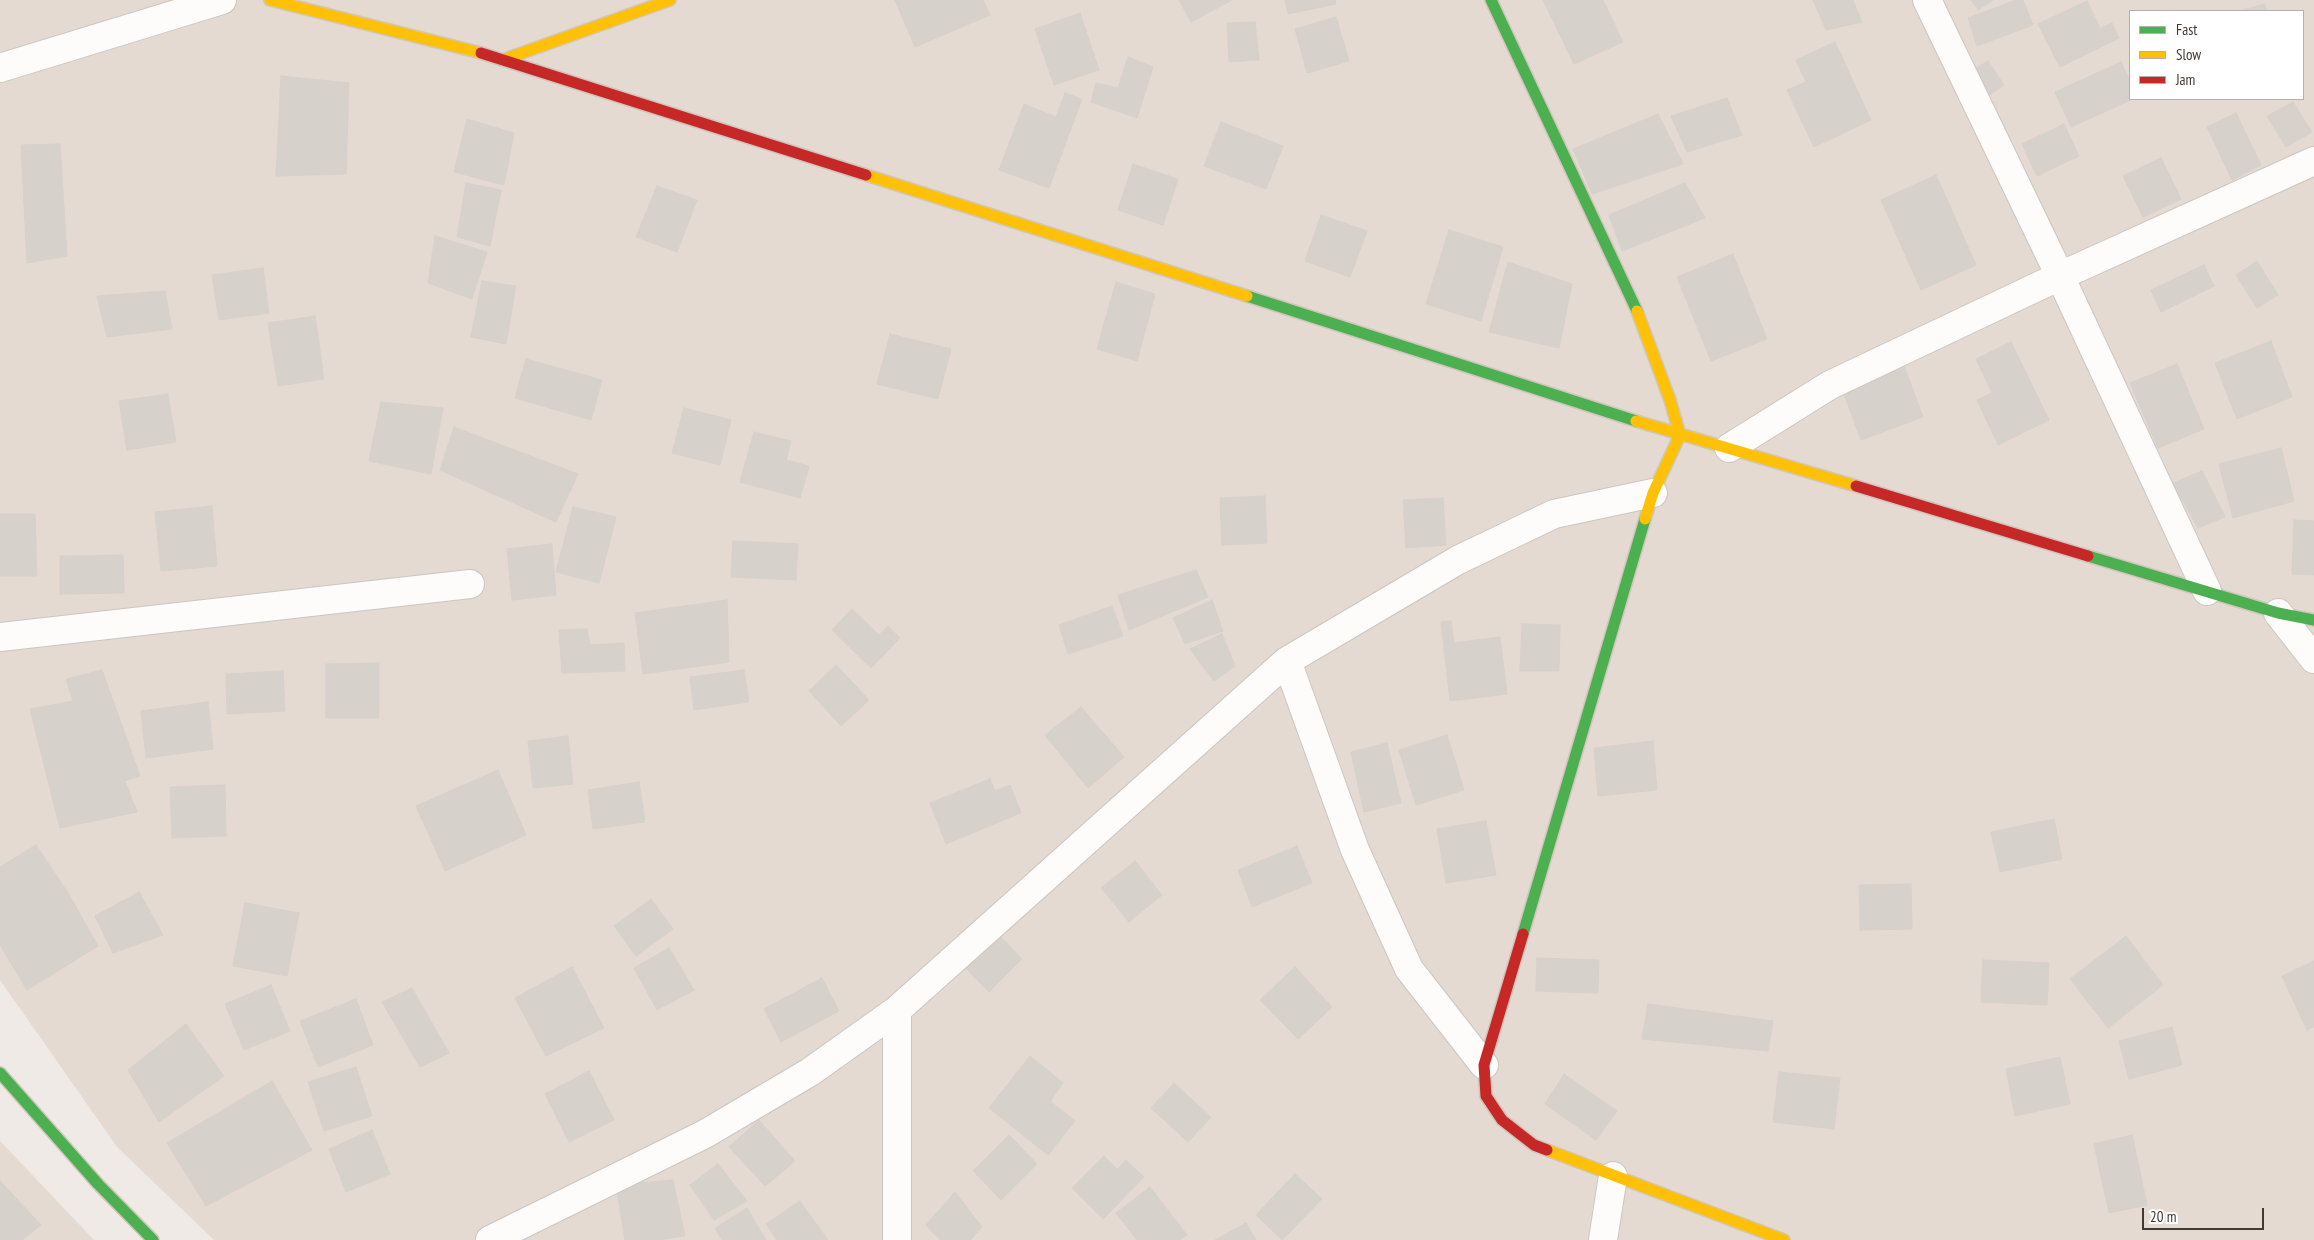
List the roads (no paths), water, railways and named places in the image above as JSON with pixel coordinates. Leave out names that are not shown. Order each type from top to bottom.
[{"type":"street","points":[[0,68],[222,0]]},
{"type":"street","points":[[270,0],[505,59],[1680,435],[2278,613],[2314,620]]},
{"type":"street","points":[[505,59],[670,0]]},
{"type":"street","points":[[1491,0],[1643,324],[1670,400],[1680,435],[1653,493],[1484,1065],[1486,1096],[1502,1120],[1534,1145],[1784,1240]]},
{"type":"street","points":[[1927,0],[2060,276],[2207,591]]},
{"type":"street","points":[[1728,448],[1830,385],[2060,276],[2314,161]]},
{"type":"street","points":[[490,1240],[705,1134],[810,1072],[897,1010],[1287,661],[1458,560],[1554,514],[1653,493]]},
{"type":"street","points":[[0,637],[470,584]]},
{"type":"street","points":[[2278,613],[2314,659]]},
{"type":"street","points":[[1287,661],[1355,850],[1409,969],[1484,1065]]},
{"type":"street","points":[[897,1010],[897,1240]]},
{"type":"street","points":[[0,1073],[98,1184],[153,1240]]},
{"type":"street","points":[[1603,1240],[1613,1176]]}]
